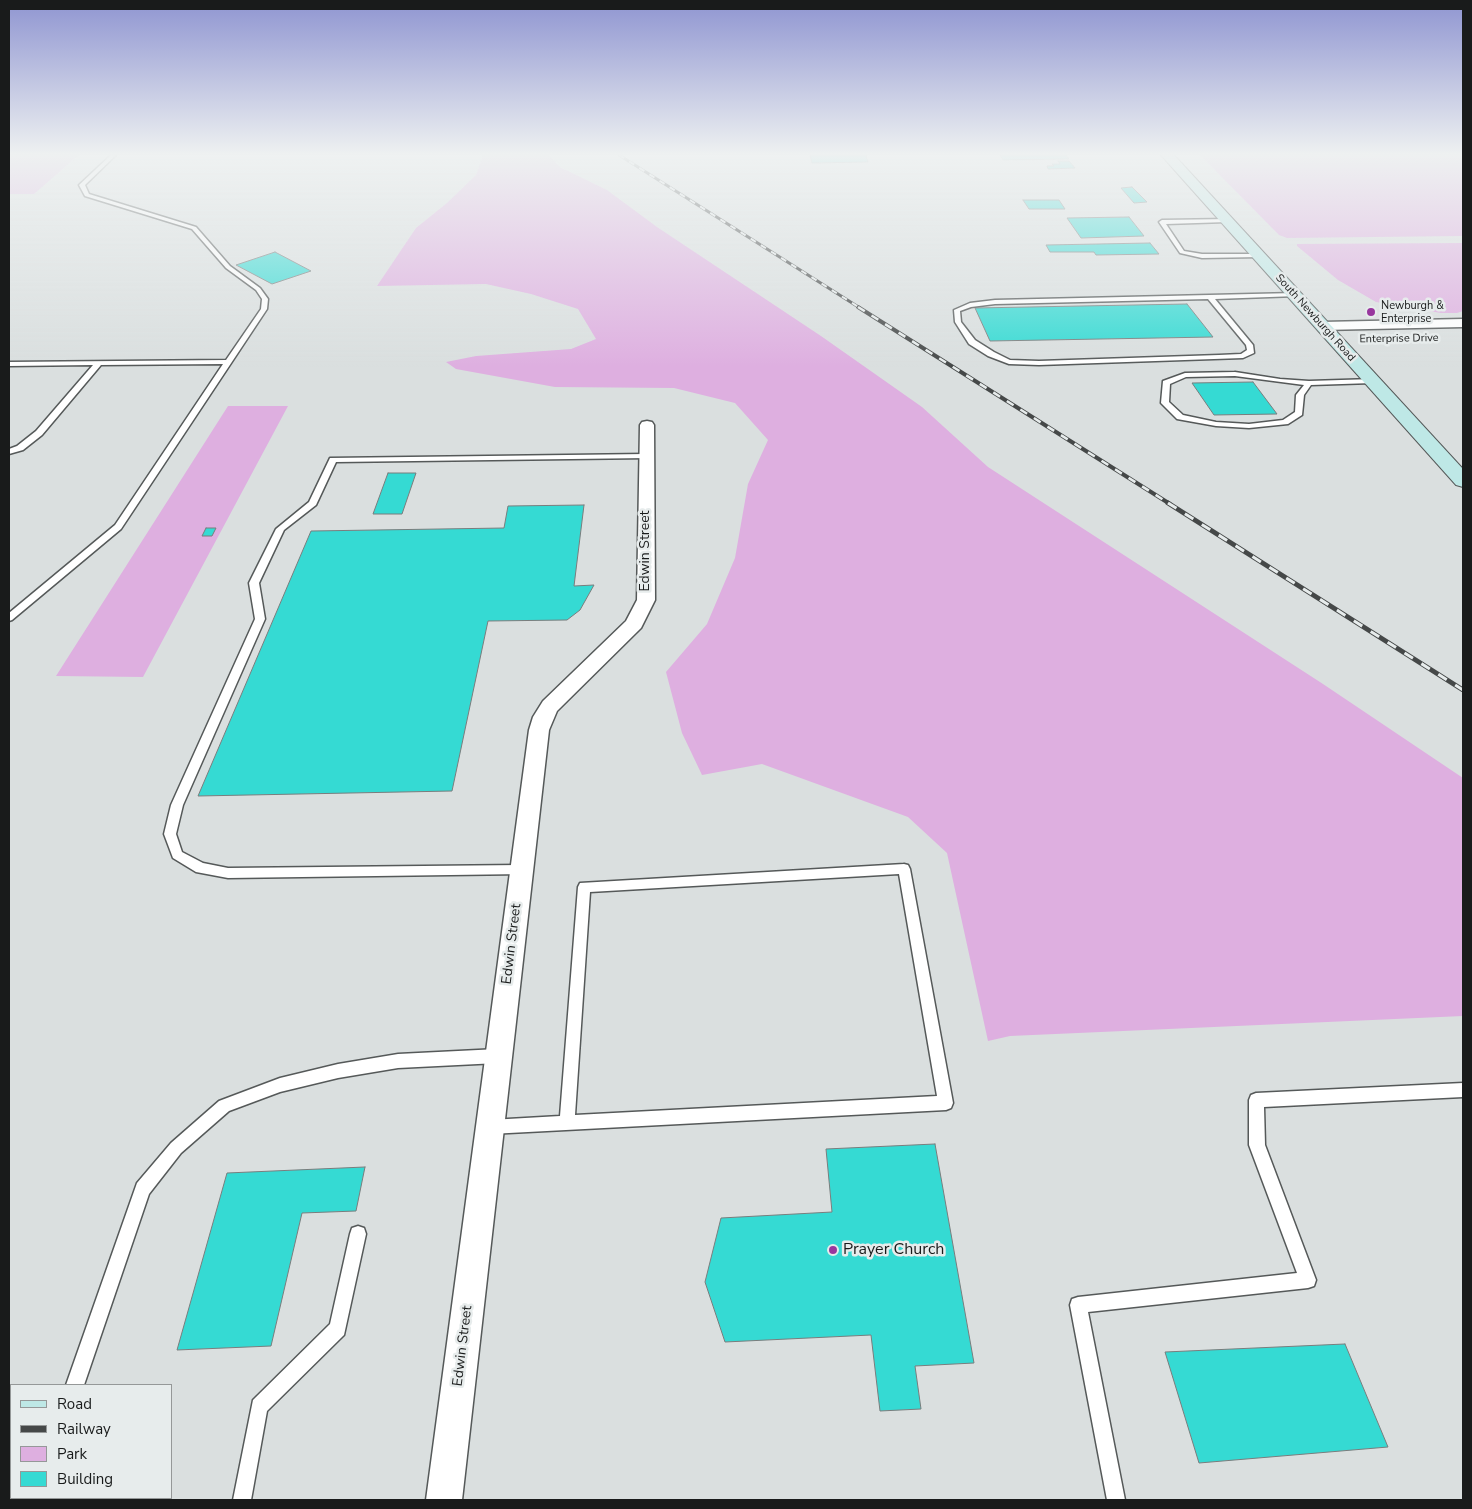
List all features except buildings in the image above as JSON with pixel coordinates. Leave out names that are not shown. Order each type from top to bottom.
[{"type":"main road","name":"South Newburgh Road","points":[[1232,225],[1322,326],[1344,340],[1373,381],[1463,481]]},
{"type":"street","name":"Enterprise Drive","points":[[1322,326],[1463,323]]},
{"type":"street","name":"Edwin Street","points":[[444,1500],[539,730],[543,717],[550,706],[634,624],[646,600],[647,425]]},
{"type":"lane","points":[[9,618],[118,527],[264,309],[266,298],[258,289],[228,267],[194,228],[186,225]]},
{"type":"lane","points":[[1164,225],[1182,252],[1202,256],[1258,256]]},
{"type":"lane","points":[[1210,297],[1252,351],[1243,356],[1039,363],[1009,362],[991,354],[972,342],[958,322],[957,310],[970,305],[995,302],[1295,295]]},
{"type":"lane","points":[[9,364],[229,362]]},
{"type":"lane","points":[[9,452],[20,448],[39,433],[98,364]]},
{"type":"lane","points":[[1309,383],[1300,395],[1299,413],[1285,422],[1249,426],[1216,424],[1180,417],[1165,403],[1166,383],[1185,375],[1235,374],[1280,381],[1309,383],[1373,381]]},
{"type":"lane","points":[[522,870],[228,873],[200,868],[177,855],[170,834],[177,805],[260,619],[254,583],[280,529],[314,503],[333,460],[646,456]]},
{"type":"lane","points":[[490,1127],[567,1123],[946,1102],[904,868],[584,887],[567,1123]]},
{"type":"lane","points":[[75,1384],[143,1189],[176,1148],[224,1106],[280,1085],[338,1071],[398,1061],[498,1056]]},
{"type":"lane","points":[[1116,1500],[1078,1305],[1308,1280],[1258,1145],[1256,1100],[1463,1090]]},
{"type":"lane","points":[[242,1500],[259,1406],[338,1329],[358,1234]]},
{"type":"green space","points":[[419,225],[655,225],[821,336],[922,407],[988,467],[1323,684],[1463,778],[1463,1016],[1010,1036],[988,1041],[947,853],[908,817],[762,764],[702,775],[682,733],[666,672],[707,624],[735,558],[748,484],[768,440],[735,403],[674,388],[555,387],[456,369],[446,362],[476,356],[571,349],[596,339],[578,309],[531,294],[486,284],[377,286]]},
{"type":"green space","points":[[1270,225],[1463,225],[1463,236],[1287,238],[1279,235]]},
{"type":"green space","points":[[1463,243],[1463,311],[1457,313],[1441,313],[1376,302],[1338,280],[1297,246],[1297,244]]},
{"type":"green space","points":[[228,406],[288,406],[143,677],[56,676]]},
{"type":"railway","points":[[730,225],[860,308]]},
{"type":"railway","points":[[858,307],[1170,504]]},
{"type":"railway","points":[[1168,503],[1463,690]]},
{"type":"place","name":"Newburgh & Enterprise","points":[[1371,312]]},
{"type":"place","name":"Prayer Church","points":[[833,1250]]}]
